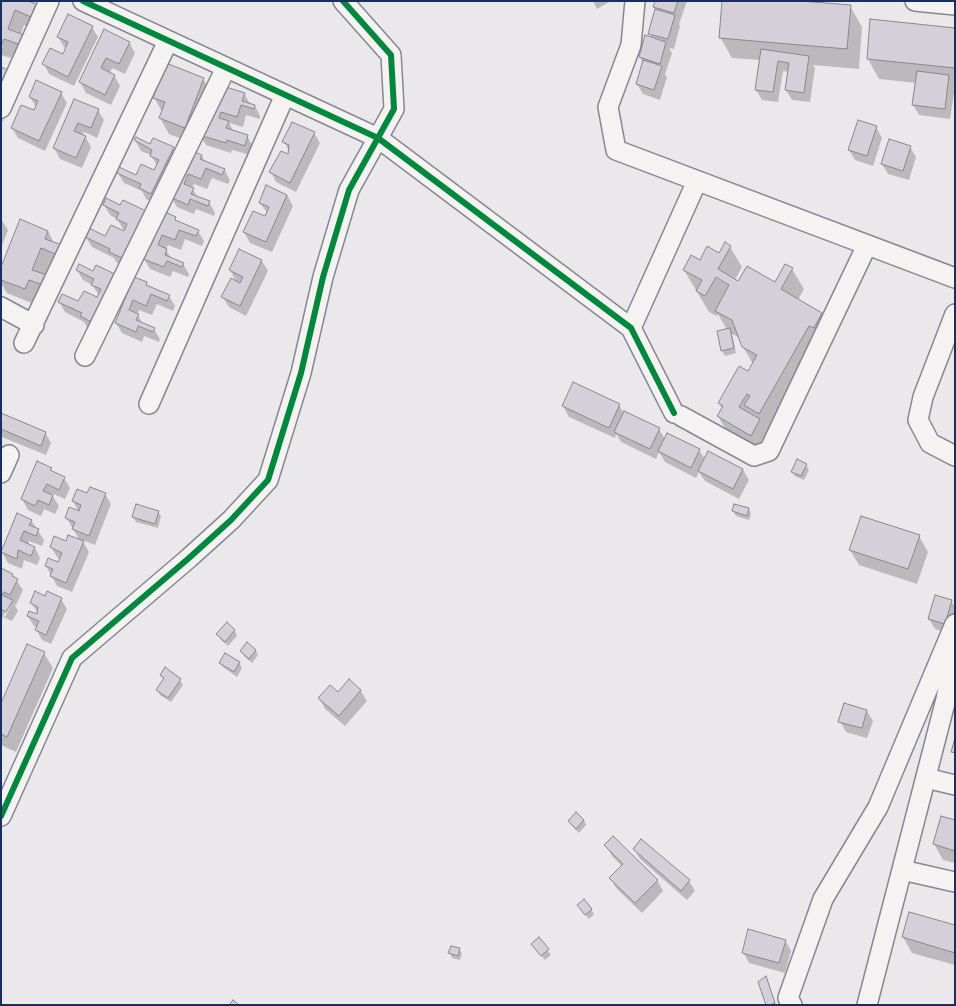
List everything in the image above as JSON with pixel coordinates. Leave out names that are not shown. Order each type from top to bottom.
[{"type":"street","points":[[1,108],[49,1]]},
{"type":"street","points":[[83,1],[378,138],[631,328],[677,414],[754,456],[769,451],[866,244]]},
{"type":"street","points":[[1,816],[7,785],[72,658],[231,520],[268,480],[301,372],[323,277],[349,190],[394,109],[391,55],[343,1]]},
{"type":"street","points":[[635,1],[631,46],[608,107],[616,150],[955,278]]},
{"type":"street","points":[[915,1],[955,5]]},
{"type":"street","points":[[24,343],[34,325],[168,40]]},
{"type":"street","points":[[86,356],[226,68]]},
{"type":"street","points":[[149,404],[285,95]]},
{"type":"street","points":[[631,328],[697,181]]},
{"type":"street","points":[[1,307],[34,325]]},
{"type":"street","points":[[955,314],[923,398],[918,420],[930,443],[955,456]]},
{"type":"street","points":[[1,473],[9,454]]},
{"type":"street","points":[[792,1005],[788,998],[823,899],[878,807],[955,624]]},
{"type":"street","points":[[867,1005],[926,778],[951,700],[955,650]]},
{"type":"street","points":[[926,778],[955,785]]},
{"type":"street","points":[[902,870],[955,882]]},
{"type":"building","points":[[1,1],[28,1],[36,4],[31,17],[15,10],[8,29],[24,35],[21,45],[4,39],[2,44],[1,43]]},
{"type":"building","points":[[655,1],[678,1],[674,13],[653,7]]},
{"type":"building","points":[[722,1],[801,1],[851,5],[847,49],[719,38]]},
{"type":"building","points":[[655,9],[675,15],[668,39],[648,34]]},
{"type":"building","points":[[68,14],[93,26],[68,77],[42,64],[50,48],[63,54],[68,42],[57,37]]},
{"type":"building","points":[[870,19],[955,28],[955,68],[867,59]]},
{"type":"building","points":[[104,29],[130,42],[119,64],[106,58],[101,68],[115,75],[105,95],[79,82]]},
{"type":"building","points":[[645,35],[666,42],[660,64],[639,57]]},
{"type":"building","points":[[761,49],[809,56],[804,93],[785,90],[789,63],[778,61],[773,92],[755,90]]},
{"type":"building","points":[[643,60],[662,66],[654,90],[636,84]]},
{"type":"building","points":[[166,63],[204,78],[185,128],[159,118],[165,102],[153,98]]},
{"type":"building","points":[[1,67],[8,70],[3,82],[1,81]]},
{"type":"building","points":[[917,71],[949,75],[945,109],[912,105]]},
{"type":"building","points":[[36,80],[62,92],[39,141],[11,128],[21,105],[34,110],[38,101],[29,97]]},
{"type":"building","points":[[220,85],[245,93],[242,101],[255,105],[254,109],[241,105],[237,117],[221,112],[219,118],[229,121],[226,128],[248,135],[245,146],[227,140],[226,143],[199,135]]},
{"type":"building","points":[[74,99],[99,109],[91,128],[78,123],[74,131],[86,136],[76,158],[53,148]]},
{"type":"building","points":[[858,120],[877,126],[867,156],[848,150]]},
{"type":"building","points":[[292,122],[315,132],[290,183],[269,172],[281,151],[288,154],[289,145],[282,142]]},
{"type":"building","points":[[136,137],[150,144],[153,138],[174,147],[151,194],[139,188],[141,184],[117,173],[119,167],[136,175],[141,164],[154,170],[159,160],[150,156],[152,150],[134,140]]},
{"type":"building","points":[[889,139],[911,146],[903,171],[881,164]]},
{"type":"building","points":[[189,150],[202,155],[200,159],[225,169],[222,175],[206,168],[201,179],[188,174],[184,184],[194,188],[191,194],[210,201],[208,206],[190,199],[188,205],[170,197]]},
{"type":"building","points":[[266,185],[287,195],[266,242],[243,232],[253,211],[265,216],[269,207],[259,203]]},
{"type":"building","points":[[106,198],[120,205],[123,200],[146,211],[122,258],[109,252],[110,249],[85,237],[89,228],[105,236],[111,225],[124,231],[127,224],[116,219],[119,213],[103,205]]},
{"type":"building","points":[[163,211],[176,217],[175,220],[199,230],[196,236],[179,230],[175,240],[162,235],[158,245],[167,249],[165,255],[184,263],[182,267],[167,261],[164,267],[143,259]]},
{"type":"building","points":[[20,219],[48,231],[45,239],[62,245],[58,255],[41,248],[32,270],[47,275],[43,285],[29,280],[25,289],[1,280],[1,267]]},
{"type":"building","points":[[725,242],[731,246],[718,269],[738,281],[747,266],[775,282],[785,264],[793,268],[781,289],[822,313],[814,328],[809,326],[759,414],[744,405],[750,396],[747,394],[739,407],[760,419],[751,436],[717,416],[723,406],[718,403],[739,366],[748,371],[757,355],[742,347],[732,320],[715,311],[729,285],[716,277],[705,296],[696,291],[702,280],[683,270],[691,255],[700,260],[707,246],[719,253]]},
{"type":"building","points":[[239,249],[262,260],[240,306],[221,297],[231,278],[240,283],[243,277],[229,270]]},
{"type":"building","points":[[79,264],[93,271],[96,265],[119,276],[95,324],[80,316],[82,313],[58,302],[62,294],[78,301],[84,291],[97,297],[101,289],[91,285],[94,279],[76,270]]},
{"type":"building","points":[[134,277],[147,282],[146,285],[170,295],[167,301],[151,294],[146,306],[133,300],[129,310],[139,314],[136,320],[155,328],[153,332],[138,326],[136,332],[115,323]]},
{"type":"building","points":[[730,328],[734,348],[721,351],[717,331]]},
{"type":"building","points":[[573,382],[620,404],[609,428],[562,406]]},
{"type":"building","points":[[624,411],[660,428],[650,449],[614,432]]},
{"type":"building","points":[[1,413],[46,432],[41,446],[1,429]]},
{"type":"building","points":[[667,433],[700,449],[691,468],[658,451]]},
{"type":"building","points":[[708,451],[743,469],[733,489],[698,471]]},
{"type":"building","points":[[797,459],[807,464],[801,476],[791,472]]},
{"type":"building","points":[[37,461],[52,468],[50,470],[65,477],[59,490],[47,484],[43,491],[53,495],[49,505],[38,500],[35,506],[21,499]]},
{"type":"building","points":[[90,487],[106,493],[89,536],[72,529],[75,522],[65,518],[69,507],[79,511],[81,505],[72,501],[77,489],[87,493]]},
{"type":"building","points":[[136,504],[159,511],[155,524],[132,517]]},
{"type":"building","points":[[734,504],[749,508],[747,516],[732,511]]},
{"type":"building","points":[[17,513],[32,520],[29,525],[39,529],[36,536],[24,531],[20,540],[35,547],[31,556],[18,550],[17,559],[1,552]]},
{"type":"building","points":[[861,516],[920,535],[908,569],[849,550]]},
{"type":"building","points":[[68,535],[84,541],[66,583],[50,576],[53,569],[45,566],[48,558],[58,562],[62,553],[50,547],[54,536],[66,541]]},
{"type":"building","points":[[1,568],[13,574],[12,576],[18,579],[10,595],[4,592],[2,595],[13,600],[6,612],[1,609]]},
{"type":"building","points":[[35,591],[45,596],[47,591],[62,598],[46,635],[35,630],[39,621],[27,616],[29,611],[37,614],[38,607],[30,603]]},
{"type":"building","points":[[935,595],[952,600],[945,624],[928,619]]},
{"type":"building","points":[[227,622],[235,630],[225,642],[216,634]]},
{"type":"building","points":[[247,642],[256,650],[249,659],[240,651]]},
{"type":"building","points":[[27,644],[45,652],[7,737],[1,734],[1,703]]},
{"type":"building","points":[[225,653],[240,662],[234,672],[219,663]]},
{"type":"building","points":[[165,667],[181,679],[168,698],[156,690],[164,678],[160,675]]},
{"type":"building","points":[[349,679],[361,690],[339,716],[318,698],[330,685],[338,692]]},
{"type":"building","points":[[844,703],[867,710],[862,728],[838,722]]},
{"type":"building","points":[[955,738],[955,753],[951,752]]},
{"type":"building","points":[[576,812],[584,820],[576,829],[568,821]]},
{"type":"building","points":[[941,816],[955,820],[955,851],[933,844]]},
{"type":"building","points":[[613,836],[658,880],[635,903],[609,878],[623,864],[604,845]]},
{"type":"building","points":[[641,839],[690,880],[681,891],[633,849]]},
{"type":"building","points":[[584,899],[592,909],[585,915],[577,905]]},
{"type":"building","points":[[909,912],[955,925],[955,953],[902,937]]},
{"type":"building","points":[[748,929],[786,940],[779,963],[742,953]]},
{"type":"building","points":[[539,937],[549,949],[541,956],[531,944]]},
{"type":"building","points":[[451,946],[460,948],[458,956],[448,953]]},
{"type":"building","points":[[766,976],[775,1003],[770,1005],[766,1005],[758,982]]},
{"type":"building","points":[[233,1000],[239,1005],[229,1005]]},
{"type":"cycle path","points":[[83,1],[378,138],[631,328],[674,413]]},
{"type":"cycle path","points":[[1,816],[72,658],[231,520],[268,480],[301,373],[323,277],[349,190],[394,109],[391,55],[343,1]]}]
